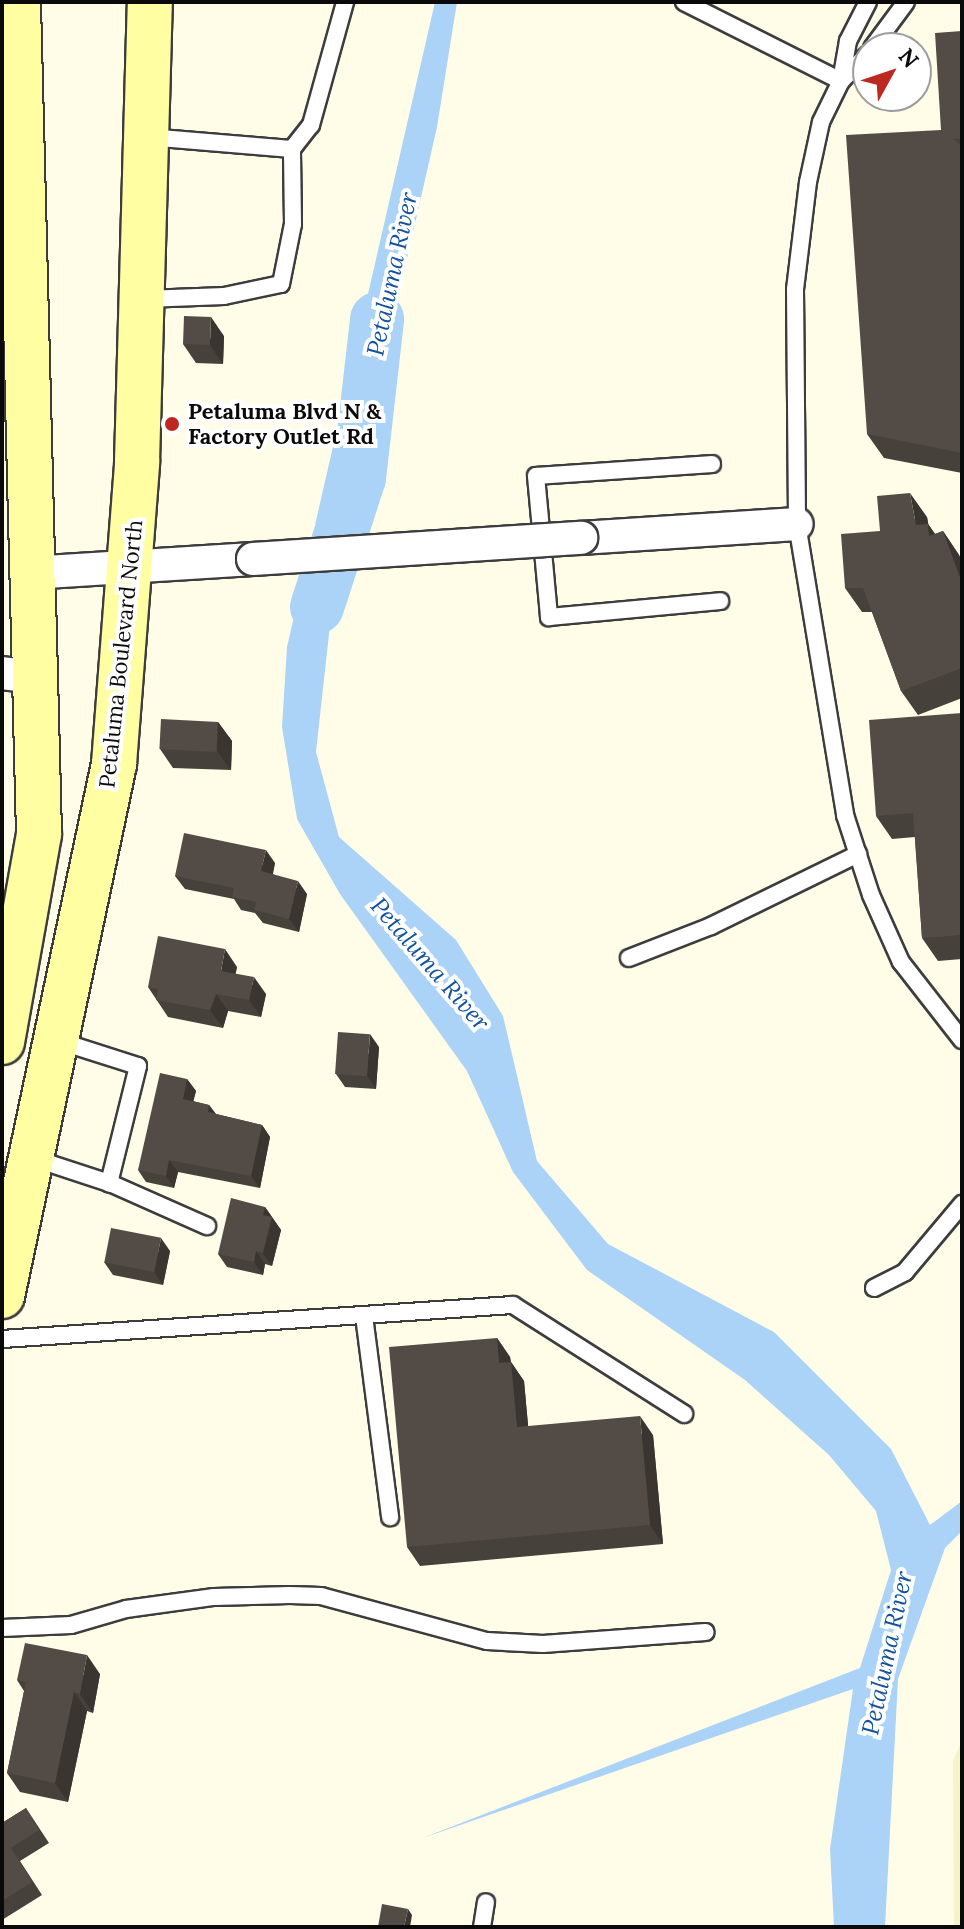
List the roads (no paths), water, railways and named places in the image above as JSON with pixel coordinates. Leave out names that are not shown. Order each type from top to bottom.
[{"type":"main road","points":[[2,1042],[7,986],[39,834],[18,675],[30,573],[33,510],[18,2]]},
{"type":"main road","name":"Petaluma Boulevard North","points":[[2,1296],[114,764],[132,566],[150,2]]},
{"type":"street","points":[[30,573],[797,524]]},
{"type":"lane","points":[[139,299],[224,296],[281,284],[293,224],[292,149],[311,125],[345,2]]},
{"type":"lane","points":[[684,2],[841,81]]},
{"type":"lane","points":[[868,2],[848,41],[841,81],[821,122],[808,182],[795,289],[797,524],[827,727],[858,854],[901,962],[962,1040]]},
{"type":"lane","points":[[884,32],[906,2]]},
{"type":"lane","points":[[841,81],[852,70]]},
{"type":"lane","points":[[145,137],[292,149]]},
{"type":"lane","points":[[712,464],[536,476],[549,617],[720,601]]},
{"type":"lane","points":[[629,958],[711,926],[858,854]]},
{"type":"lane","points":[[56,1039],[138,1066],[109,1183]]},
{"type":"lane","points":[[31,1157],[109,1183],[207,1226]]},
{"type":"lane","points":[[874,1288],[905,1272],[962,1204]]},
{"type":"lane","points":[[2,1339],[513,1305],[684,1414]]},
{"type":"lane","points":[[364,1316],[390,1517]]},
{"type":"lane","points":[[2,1628],[71,1625],[126,1609],[214,1597],[290,1595],[321,1596],[487,1641],[543,1644],[706,1632]]},
{"type":"lane","points":[[482,1927],[486,1902]]},
{"type":"water","points":[[435,2],[457,2],[437,127],[397,303],[348,461],[316,752],[339,837],[456,940],[503,1016],[537,1161],[608,1244],[774,1332],[891,1449],[930,1525],[962,1501],[962,1531],[945,1548],[898,1679],[885,1927],[834,1927],[830,1849],[853,1689],[420,1839],[860,1668],[891,1570],[876,1511],[829,1455],[745,1380],[587,1270],[513,1172],[467,1071],[340,894],[297,819],[282,727],[287,647]]},
{"type":"waterway","name":"Petaluma River","points":[[317,607],[359,478],[377,319]]},
{"type":"place","name":"Petaluma Blvd N & Factory Outlet Rd","points":[[172,424]]}]
